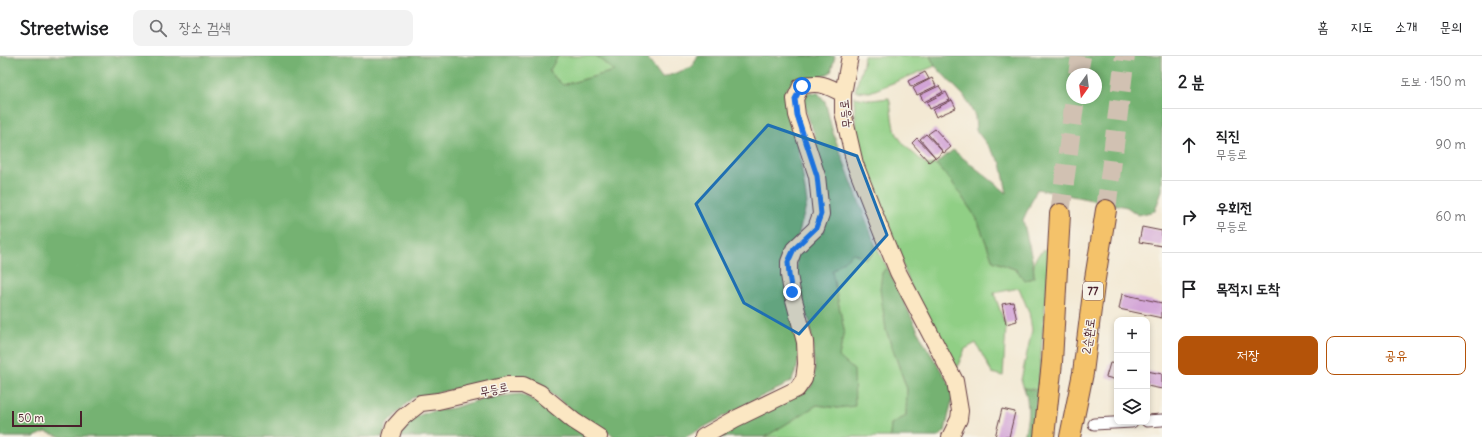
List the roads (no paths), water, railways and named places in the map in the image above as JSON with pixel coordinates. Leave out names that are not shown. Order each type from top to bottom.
[{"type":"highway","name":"2순환로","points":[[1070,437],[1083,373],[1106,210]]},
{"type":"highway","points":[[1044,437],[1052,362],[1060,214]]},
{"type":"main road","points":[[843,94],[850,56]]},
{"type":"main road","name":"무등로","points":[[703,437],[735,419],[796,389],[804,379],[806,364],[805,342],[791,286],[788,262],[794,249],[816,228],[821,214],[817,176],[797,115],[795,99],[802,86],[811,83],[827,86],[843,94],[844,112],[855,164],[898,272],[955,381],[960,411],[959,419],[950,437]]},
{"type":"main road","name":"무등로","points":[[391,437],[394,427],[398,422],[421,403],[438,401],[507,385],[523,386],[540,393],[574,421],[599,437]]},
{"type":"street","points":[[1150,421],[1162,420]]},
{"type":"street","points":[[1094,424],[1114,423]]},
{"type":"tunnel","points":[[1079,68],[1081,56]]},
{"type":"tunnel","points":[[1106,210],[1125,56]]},
{"type":"tunnel","points":[[1060,214],[1074,104]]}]
